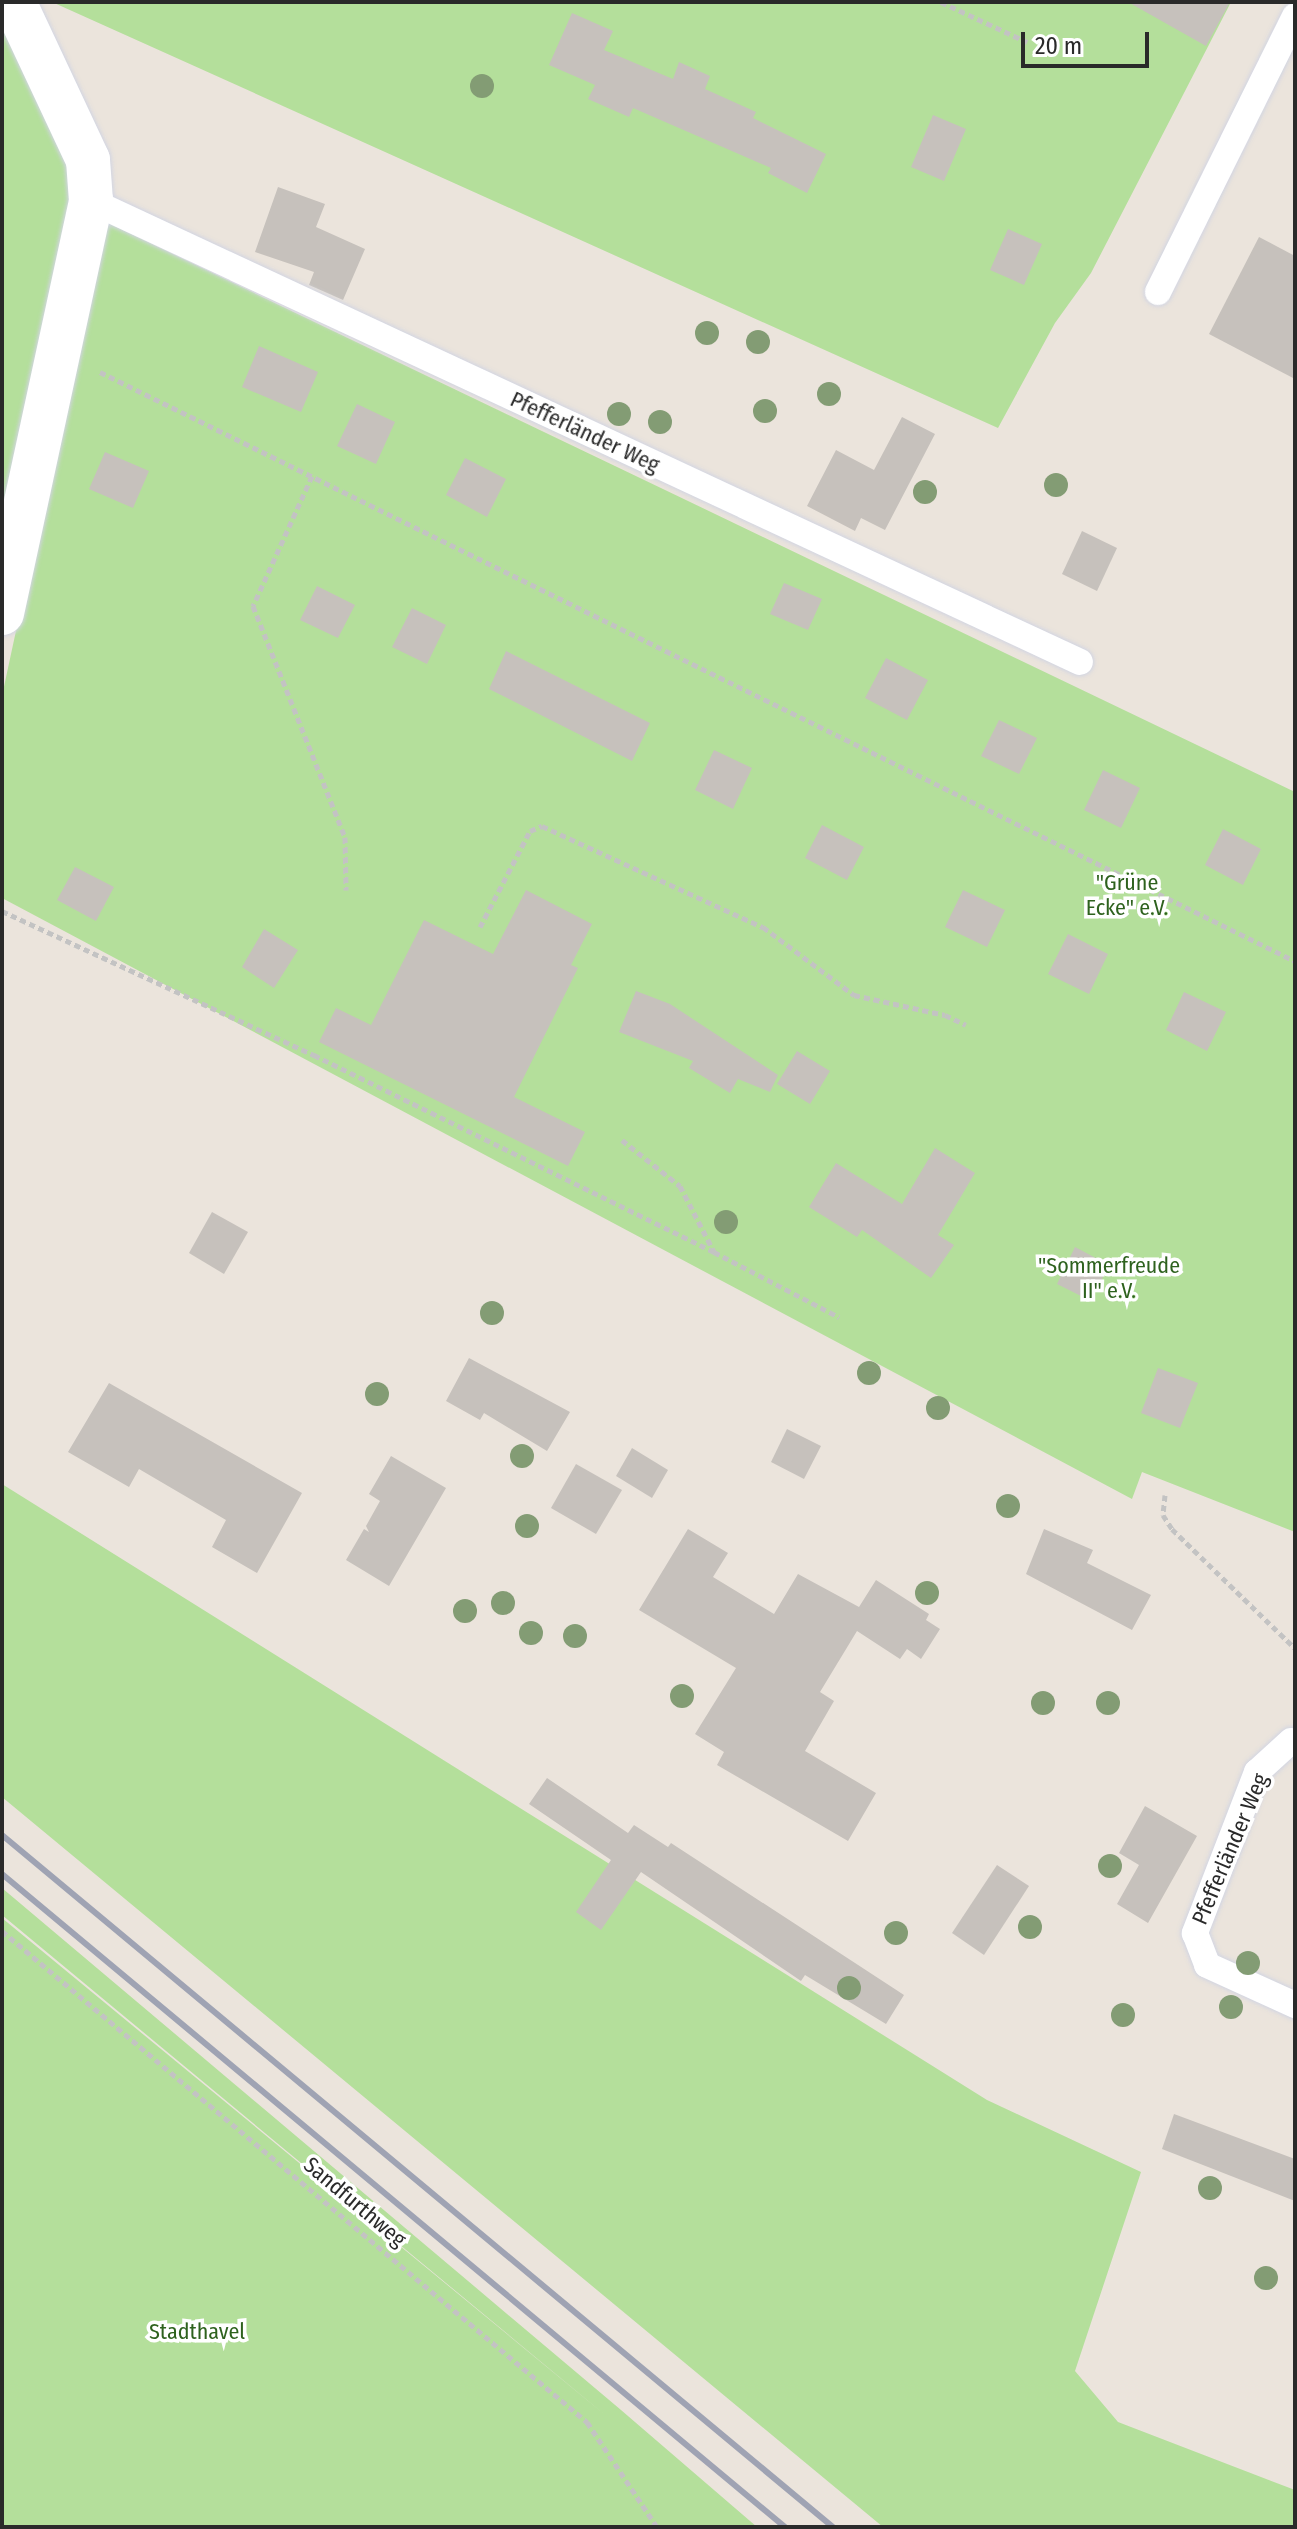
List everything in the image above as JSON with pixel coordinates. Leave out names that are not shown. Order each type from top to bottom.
[{"type":"street","points":[[2,613],[91,201],[88,160],[14,2]]},
{"type":"lane","points":[[1158,292],[1295,16]]},
{"type":"lane","name":"Pfefferländer Weg","points":[[91,201],[1080,662]]},
{"type":"lane","name":"Pfefferländer Weg","points":[[1291,1741],[1257,1772],[1195,1933],[1207,1965],[1295,2005]]},
{"type":"path","points":[[941,2],[1027,42]]},
{"type":"path","points":[[91,368],[1295,961]]},
{"type":"path","points":[[312,476],[253,606],[345,837],[346,890]]},
{"type":"path","points":[[480,927],[530,831],[542,826],[763,927],[854,995],[945,1015],[966,1025]]},
{"type":"path","points":[[2,911],[314,1055],[839,1317]]},
{"type":"path","points":[[622,1140],[680,1186],[714,1252]]},
{"type":"path","points":[[1165,1495],[1163,1515],[1172,1529],[1295,1648]]},
{"type":"path","name":"Sandfurthweg","points":[[2,1931],[587,2422],[657,2527]]},
{"type":"green space","points":[[52,2],[1231,2],[1091,273],[1055,323],[998,428]]},
{"type":"green space","points":[[2,22],[75,175],[2,531]]},
{"type":"green space","points":[[104,221],[1295,792],[1295,1532],[1142,1472],[1132,1499],[2,898],[2,696]]},
{"type":"green space","points":[[2,1484],[987,2100],[1141,2172],[1075,2371],[1118,2422],[1295,2490],[1295,2527],[883,2527],[2,1797]]},
{"type":"green space","name":"Stadthavel","points":[[2,1888],[757,2527],[2,2527],[2,1918],[610,2419],[2,1915]]},
{"type":"building","points":[[1128,2],[1230,2],[1206,46]]},
{"type":"building","points":[[572,13],[613,31],[604,50],[673,79],[679,62],[710,76],[705,89],[756,112],[753,118],[826,154],[807,193],[768,173],[771,168],[633,108],[629,117],[588,99],[595,85],[549,65]]},
{"type":"building","points":[[933,115],[966,129],[944,181],[911,167]]},
{"type":"building","points":[[278,187],[325,204],[316,227],[365,249],[343,300],[309,285],[314,272],[255,252]]},
{"type":"building","points":[[1008,229],[1042,244],[1024,285],[990,270]]},
{"type":"building","points":[[1259,237],[1295,256],[1295,379],[1209,334]]},
{"type":"building","points":[[259,346],[318,372],[301,412],[242,387]]},
{"type":"building","points":[[357,404],[395,422],[376,464],[337,446]]},
{"type":"building","points":[[902,417],[935,434],[885,530],[861,518],[855,531],[807,506],[836,450],[874,470]]},
{"type":"building","points":[[105,452],[149,471],[133,508],[89,489]]},
{"type":"building","points":[[465,458],[506,479],[487,517],[446,495]]},
{"type":"building","points":[[1082,531],[1117,548],[1097,591],[1062,574]]},
{"type":"building","points":[[784,583],[822,599],[808,630],[770,614]]},
{"type":"building","points":[[317,586],[355,605],[338,638],[300,620]]},
{"type":"building","points":[[412,608],[446,625],[427,664],[392,647]]},
{"type":"building","points":[[506,651],[650,723],[632,761],[489,689]]},
{"type":"building","points":[[886,658],[928,680],[907,720],[865,698]]},
{"type":"building","points":[[999,720],[1037,738],[1019,774],[981,756]]},
{"type":"building","points":[[714,750],[752,768],[733,809],[695,790]]},
{"type":"building","points":[[1103,770],[1140,788],[1121,828],[1084,810]]},
{"type":"building","points":[[822,825],[864,847],[847,880],[805,858]]},
{"type":"building","points":[[1223,829],[1261,849],[1243,885],[1205,865]]},
{"type":"building","points":[[75,867],[114,887],[96,921],[57,900]]},
{"type":"building","points":[[526,890],[592,924],[571,965],[578,968],[514,1097],[585,1132],[568,1166],[319,1042],[336,1008],[371,1025],[424,920],[493,954]]},
{"type":"building","points":[[963,890],[1005,910],[987,947],[945,927]]},
{"type":"building","points":[[264,929],[298,950],[274,988],[242,967]]},
{"type":"building","points":[[1068,934],[1108,954],[1089,994],[1048,974]]},
{"type":"building","points":[[636,991],[670,1004],[778,1075],[770,1092],[738,1079],[730,1093],[689,1068],[693,1061],[619,1032]]},
{"type":"building","points":[[1184,992],[1226,1012],[1207,1051],[1166,1030]]},
{"type":"building","points":[[797,1051],[830,1071],[810,1104],[777,1084]]},
{"type":"building","points":[[935,1148],[975,1173],[938,1235],[954,1245],[931,1278],[862,1230],[857,1237],[809,1207],[836,1163],[902,1204]]},
{"type":"building","points":[[212,1212],[248,1232],[224,1274],[189,1253]]},
{"type":"building","points":[[1075,1247],[1109,1265],[1091,1301],[1057,1284]]},
{"type":"building","points":[[469,1358],[570,1412],[547,1451],[484,1413],[480,1420],[446,1401]]},
{"type":"building","points":[[1158,1368],[1198,1383],[1180,1428],[1141,1413]]},
{"type":"building","points":[[109,1383],[302,1493],[257,1573],[212,1547],[226,1520],[139,1469],[129,1487],[68,1452]]},
{"type":"building","points":[[787,1429],[821,1446],[804,1479],[771,1462]]},
{"type":"building","points":[[632,1448],[668,1470],[652,1498],[616,1476]]},
{"type":"building","points":[[391,1456],[446,1488],[389,1586],[346,1560],[364,1529],[369,1532],[366,1526],[380,1501],[369,1494]]},
{"type":"building","points":[[576,1464],[622,1490],[596,1534],[551,1508]]},
{"type":"building","points":[[688,1529],[728,1553],[713,1577],[774,1614],[798,1574],[859,1607],[876,1580],[929,1614],[926,1620],[940,1629],[921,1659],[907,1649],[900,1659],[857,1631],[820,1692],[834,1701],[805,1751],[876,1793],[848,1841],[717,1765],[724,1752],[695,1734],[736,1668],[639,1610]]},
{"type":"building","points":[[1044,1529],[1093,1550],[1087,1563],[1151,1595],[1132,1630],[1026,1574]]},
{"type":"building","points":[[547,1778],[628,1833],[634,1825],[668,1847],[671,1843],[904,1995],[886,2024],[805,1975],[801,1981],[641,1872],[601,1930],[576,1912],[611,1860],[529,1804]]},
{"type":"building","points":[[1145,1806],[1197,1836],[1148,1923],[1117,1904],[1139,1865],[1119,1853]]},
{"type":"building","points":[[997,1865],[1029,1886],[984,1955],[952,1933]]},
{"type":"building","points":[[1174,2114],[1295,2159],[1295,2201],[1162,2149]]},
{"type":"railway","points":[[2,1835],[833,2527]]},
{"type":"railway","points":[[2,1874],[785,2527]]},
{"type":"park label","name":"\"Grüne Ecke\" e.V.","points":[[1127,894]]},
{"type":"park label","name":"\"Sommerfreude II\" e.V.","points":[[1109,1278]]}]
